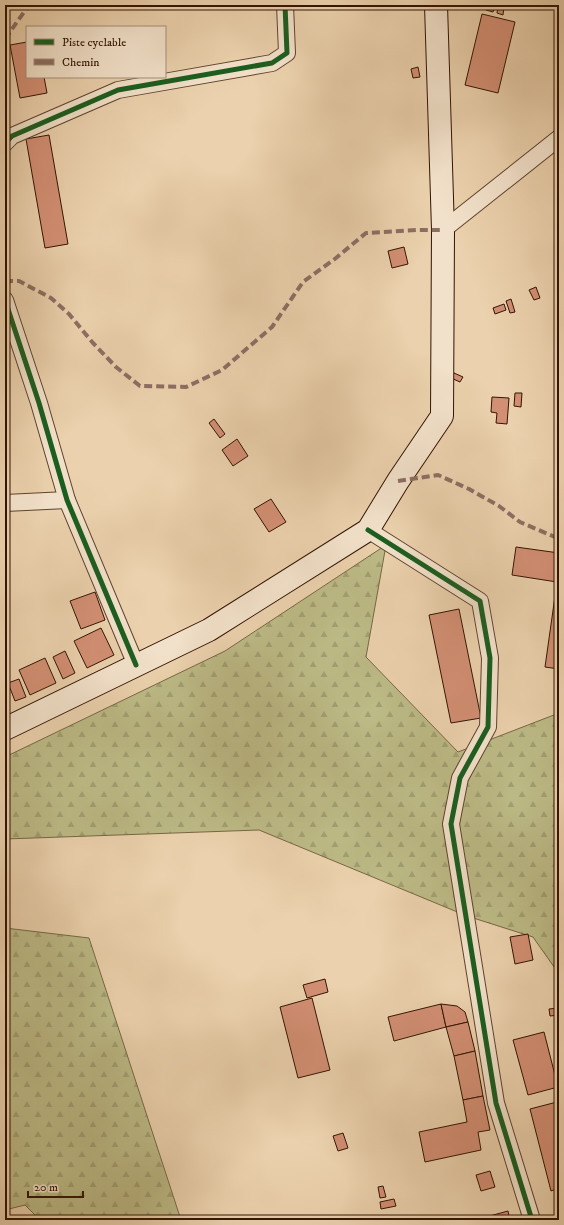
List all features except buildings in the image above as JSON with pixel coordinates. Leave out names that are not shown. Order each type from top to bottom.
[{"type":"main road","points":[[5,729],[209,630],[368,530],[398,481],[442,416],[443,230],[436,5]]},
{"type":"street","points":[[5,143],[12,136],[118,90],[272,63],[287,53],[285,5]]},
{"type":"street","points":[[443,230],[559,138]]},
{"type":"street","points":[[5,300],[39,403],[67,500],[136,665]]},
{"type":"street","points":[[5,502],[67,500]]},
{"type":"street","points":[[368,530],[480,601],[490,658],[488,727],[460,778],[451,824],[496,1103],[532,1220]]},
{"type":"green space","points":[[386,545],[366,657],[458,752],[559,713],[559,974],[533,937],[467,916],[259,830],[5,839],[5,757],[225,651]]},
{"type":"green space","points":[[5,928],[89,938],[181,1220],[40,1220],[25,1205],[5,1210]]},
{"type":"marked path","points":[[5,39],[29,5]]},
{"type":"marked path","points":[[5,281],[19,281],[51,298],[69,314],[93,343],[116,367],[140,386],[186,387],[222,370],[272,327],[303,282],[336,258],[366,233],[443,230]]},
{"type":"marked path","points":[[398,481],[438,475],[469,489],[499,506],[520,522],[559,538]]},
{"type":"cycle path","points":[[5,143],[12,136],[118,90],[272,63],[287,53],[285,5]]},
{"type":"cycle path","points":[[5,300],[39,403],[67,500],[136,665]]},
{"type":"cycle path","points":[[368,530],[480,601],[490,658],[488,727],[460,778],[451,824],[496,1103],[532,1220]]}]
